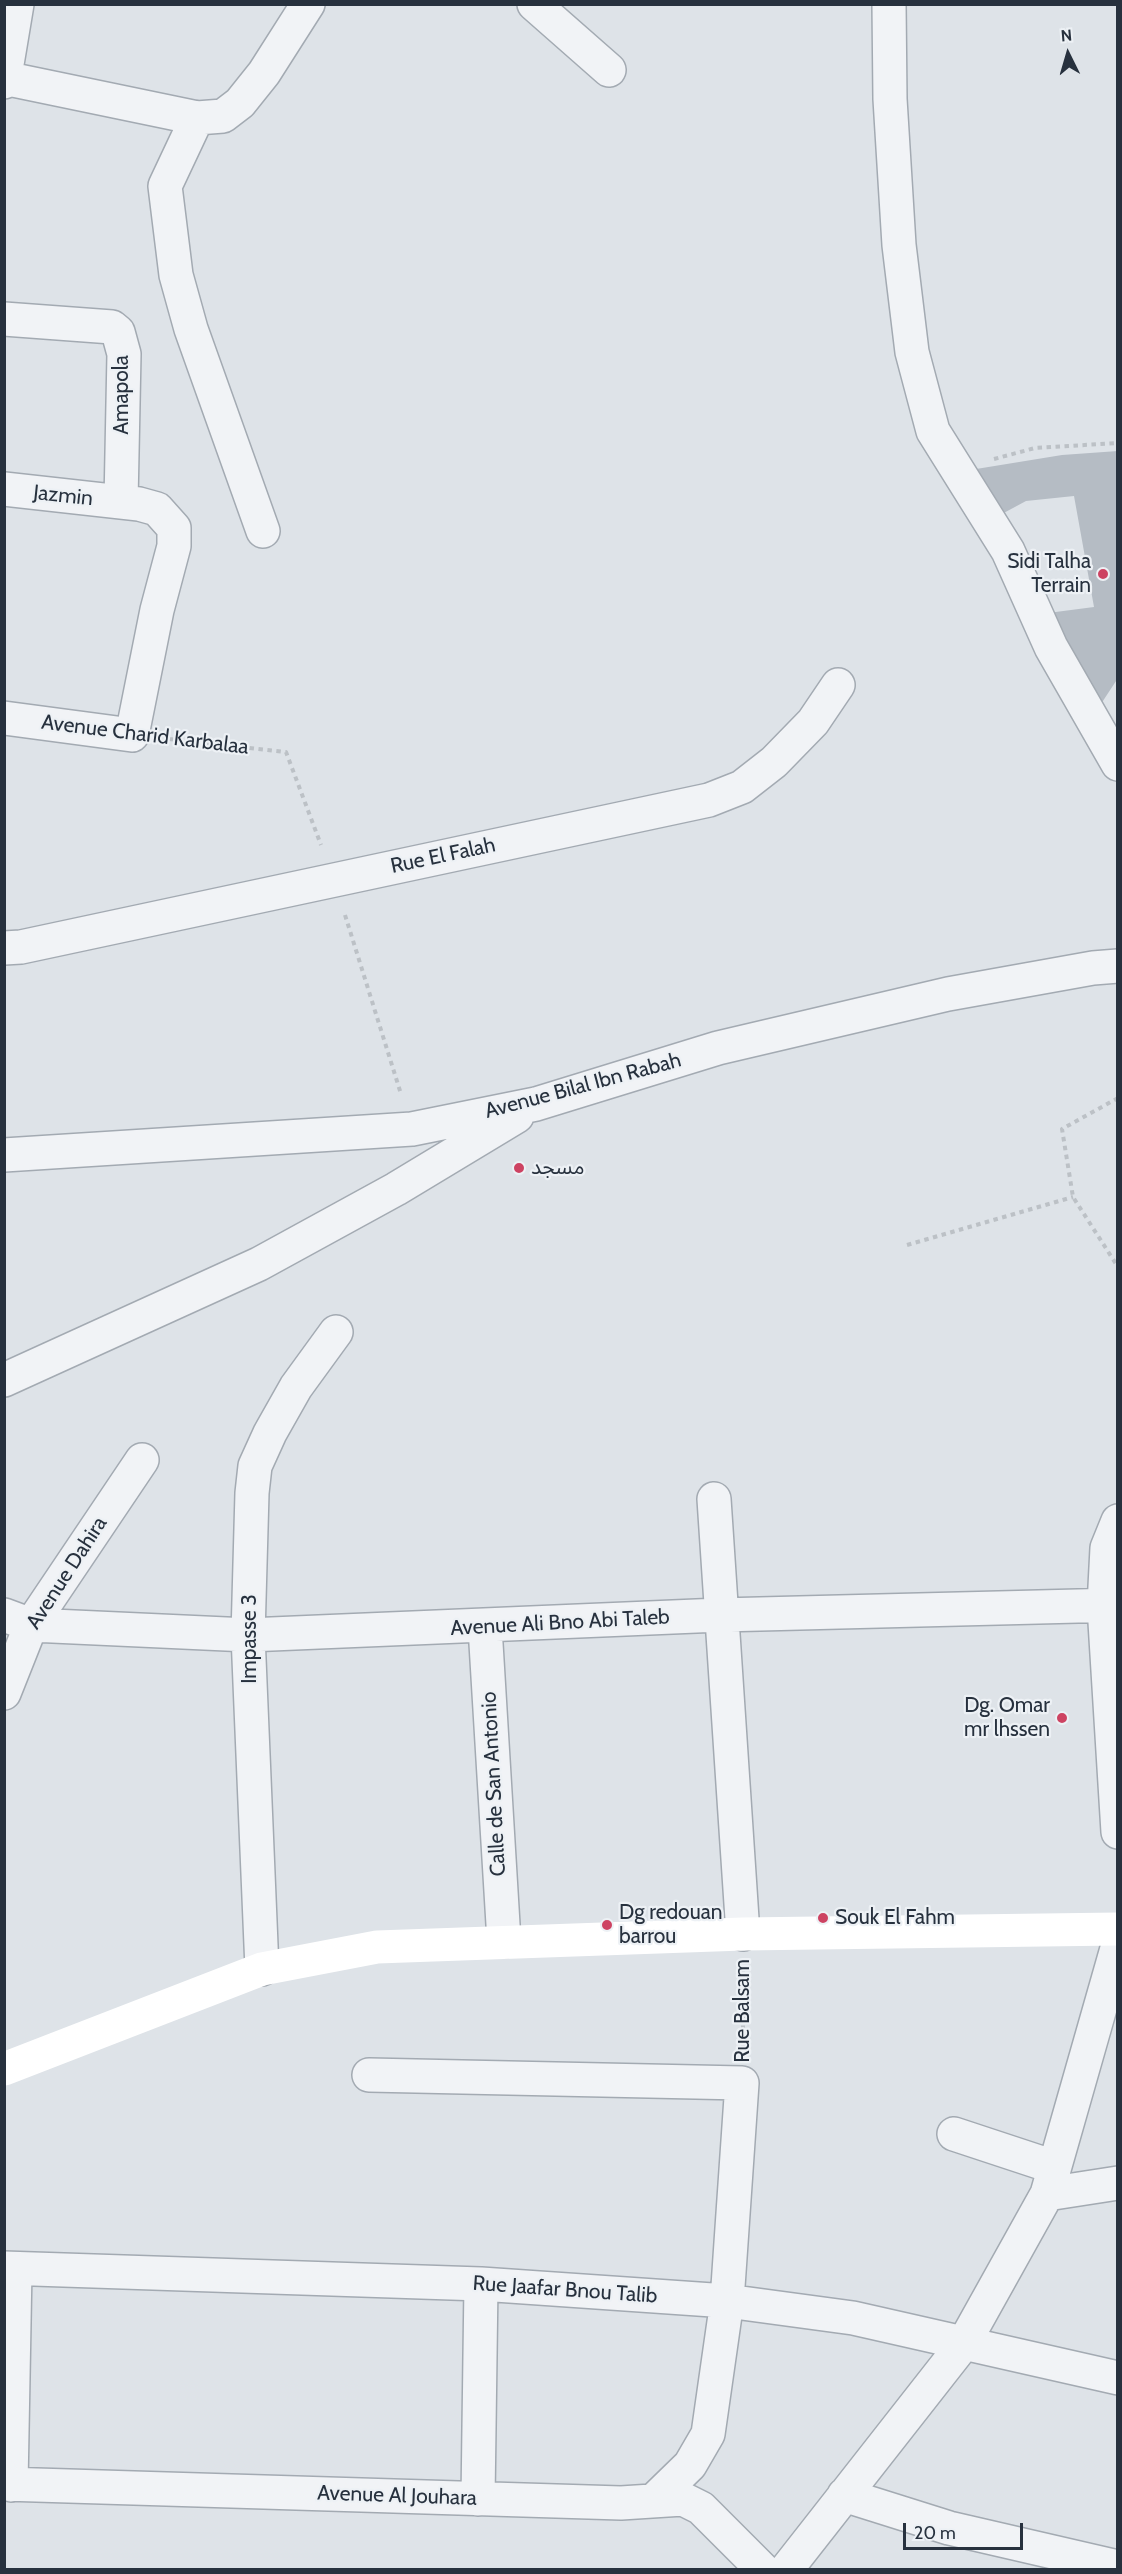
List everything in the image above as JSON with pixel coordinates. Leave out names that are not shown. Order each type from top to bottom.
[{"type":"street","points":[[17,4],[5,80],[197,118],[223,116],[240,103],[264,73],[308,4]]},
{"type":"street","points":[[534,4],[609,70]]},
{"type":"street","points":[[889,4],[890,99],[898,233],[912,352],[933,431],[1008,551],[1050,647],[1118,764]]},
{"type":"street","points":[[197,118],[165,186],[176,275],[191,329],[263,531]]},
{"type":"street","name":"Amapola","points":[[4,319],[112,327],[118,332],[124,354],[121,502]]},
{"type":"street","name":"Jazmin","points":[[4,489],[121,502],[157,509],[174,528],[174,546],[157,610],[132,735]]},
{"type":"street","name":"Rue El Falah","points":[[4,948],[21,947],[709,800],[742,787],[774,762],[813,722],[838,685]]},
{"type":"street","name":"Avenue Charid Karbalaa","points":[[4,718],[132,735]]},
{"type":"street","name":"Avenue Bilal Ibn Rabah","points":[[4,1155],[412,1129],[536,1104],[718,1048],[829,1021],[948,994],[1093,968],[1118,966]]},
{"type":"street","points":[[4,1380],[269,1258],[396,1189],[536,1104]]},
{"type":"street","name":"Impasse 3","points":[[262,1969],[248,1635],[252,1493],[255,1466],[270,1433],[296,1387],[336,1332]]},
{"type":"street","name":"Avenue Dahira","points":[[4,1693],[18,1620],[142,1460]]},
{"type":"street","name":"Rue Balsam","points":[[714,1499],[743,1935]]},
{"type":"street","points":[[1118,1521],[1107,1548],[1118,1832]]},
{"type":"street","name":"Avenue Ali Bno Abi Taleb","points":[[18,1620],[248,1635],[720,1615],[1111,1605]]},
{"type":"street","name":"Calle de San Antonio","points":[[485,1626],[504,1941]]},
{"type":"street","points":[[4,2069],[262,1969],[378,1947],[504,1941],[743,1935],[1118,1929]]},
{"type":"street","points":[[786,2570],[964,2343],[1050,2181],[1118,1945]]},
{"type":"street","points":[[369,2075],[742,2083]]},
{"type":"street","name":"Rue Balsam","points":[[653,2501],[690,2465],[708,2434],[727,2301],[742,2083]]},
{"type":"street","points":[[954,2134],[1050,2181],[1118,2183]]},
{"type":"street","points":[[8,2485],[10,2268]]},
{"type":"street","name":"Rue Jaafar Bnou Talib","points":[[10,2268],[481,2284],[727,2301],[853,2318],[1118,2378]]},
{"type":"street","points":[[478,2499],[481,2284]]},
{"type":"street","name":"Avenue Al Jouhara","points":[[8,2485],[478,2499],[653,2501],[683,2499],[692,2502],[763,2570]]},
{"type":"street","points":[[844,2494],[949,2528],[1118,2567]]},
{"type":"path","points":[[956,469],[1035,448],[1118,443]]},
{"type":"path","name":"Avenue Charid Karbalaa","points":[[132,735],[286,752],[334,880]]},
{"type":"path","points":[[334,880],[412,1129]]},
{"type":"path","points":[[1118,1098],[1062,1129],[1074,1197],[1118,1267]]},
{"type":"path","points":[[907,1245],[1074,1197]]},
{"type":"path","name":"Rue Balsam","points":[[742,2083],[743,1935]]},
{"type":"building","name":"Sidi Talha Terrain","points":[[1118,451],[1118,678],[1097,710],[1048,613],[1094,607],[1074,496],[1026,501],[1000,515],[970,470],[1062,455]]},
{"type":"place","name":"Sidi Talha Terrain","points":[[1103,574]]},
{"type":"place","name":"مسجد","points":[[519,1168]]},
{"type":"place","name":"Dg. Omar mr lhssen","points":[[1062,1718]]},
{"type":"place","name":"Souk El Fahm","points":[[823,1918]]},
{"type":"place","name":"Dg redouan barrou","points":[[607,1925]]}]
